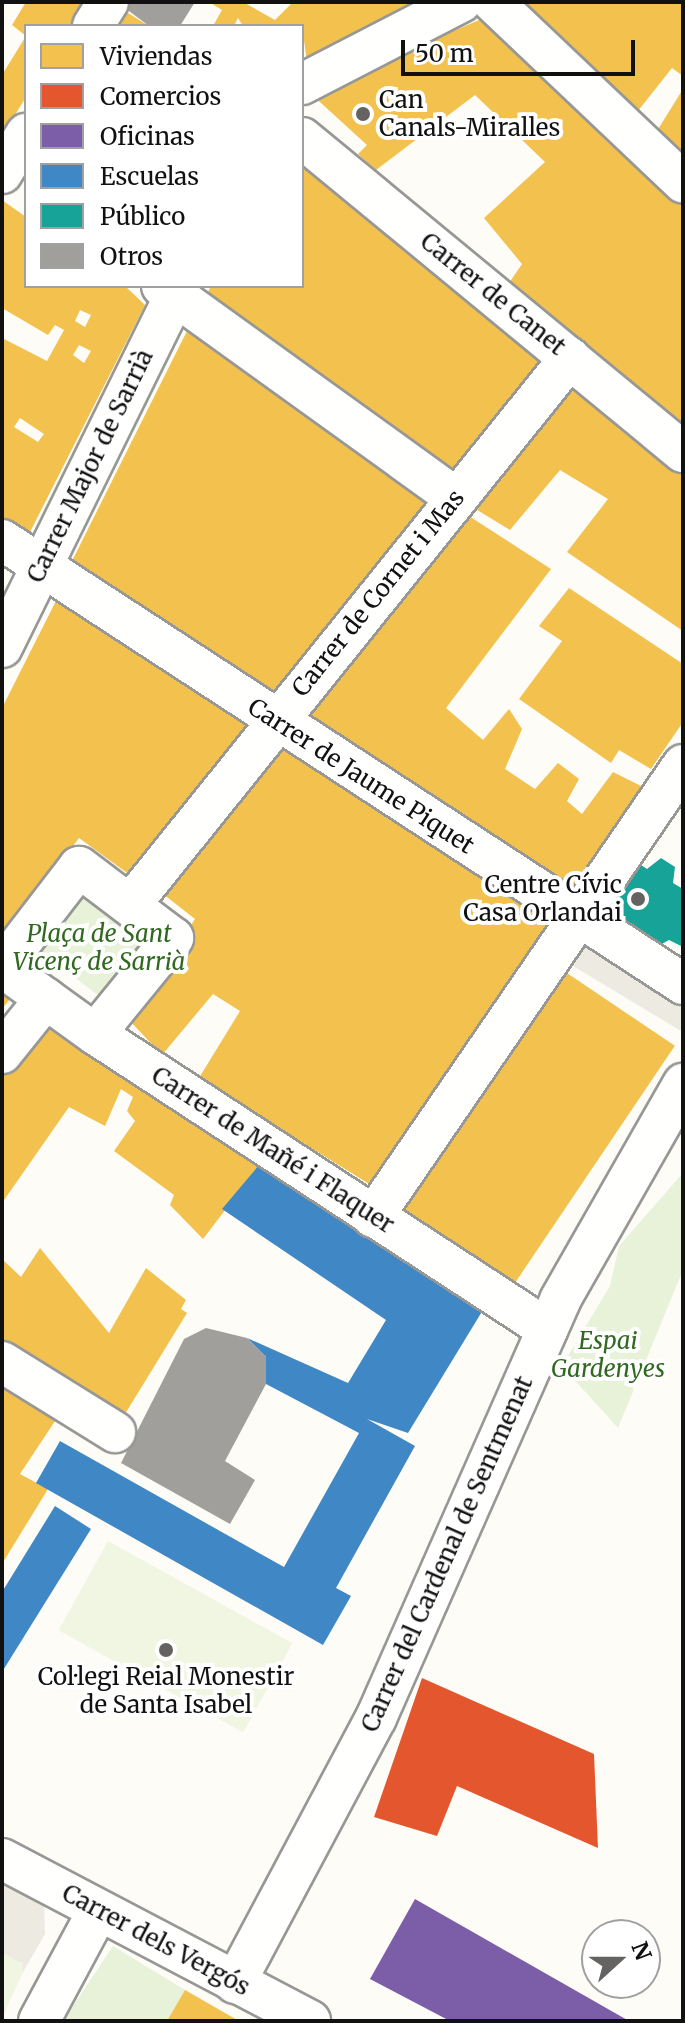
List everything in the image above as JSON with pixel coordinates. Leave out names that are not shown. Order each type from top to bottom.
[{"type":"street","points":[[94,24],[108,2]]},
{"type":"street","points":[[304,83],[461,2]]},
{"type":"street","points":[[493,2],[683,181]]},
{"type":"street","points":[[24,137],[2,174],[24,189]]},
{"type":"street","name":"Carrer de Canet","points":[[304,140],[683,452]]},
{"type":"street","points":[[172,290],[455,497]]},
{"type":"street","name":"Carrer Major de Sarrià","points":[[2,647],[172,290]]},
{"type":"street","name":"Carrer de Cornet i Mas","points":[[130,905],[455,497],[570,358]]},
{"type":"street","name":"Carrer de Jaume Piquet","points":[[2,540],[275,722],[683,984]]},
{"type":"street","points":[[373,1217],[683,765]]},
{"type":"street","points":[[2,967],[79,867],[173,938],[95,1034]]},
{"type":"street","name":"Carrer de Mañé i Flaquer","points":[[2,967],[95,1034],[547,1329]]},
{"type":"street","points":[[2,1053],[46,998]]},
{"type":"street","name":"Carrer del Cardenal de Sentmenat","points":[[235,1983],[376,1718],[547,1329],[683,1084]]},
{"type":"street","points":[[2,1362],[115,1432]]},
{"type":"street","name":"Carrer dels Vergós","points":[[2,1859],[310,2021]]},
{"type":"street","points":[[39,2021],[98,1911]]},
{"type":"green space","name":"Plaça de Sant Vicenç de Sarrià","points":[[79,884],[155,943],[108,1003],[32,944]]},
{"type":"green space","name":"Espai Gardenyes","points":[[683,1173],[683,1270],[618,1428],[562,1366],[610,1286],[619,1246]]},
{"type":"green space","points":[[108,1541],[293,1643],[243,1733],[59,1630]]},
{"type":"green space","points":[[2,1924],[24,1970],[2,2018]]},
{"type":"green space","points":[[113,1946],[185,1990],[167,2021],[63,2021]]},
{"type":"shaded area","points":[[584,904],[683,970],[681,1031],[553,954]]},
{"type":"shaded area","points":[[2,1875],[44,1903],[45,1934],[23,1972],[22,1963],[2,1953]]},
{"type":"building: Viviendas","points":[[26,2],[85,2],[71,24],[24,24],[24,34],[12,25]]},
{"type":"building: Viviendas","points":[[209,2],[243,2],[275,20],[293,2],[422,2],[307,62],[304,24],[242,24],[238,18],[235,24],[214,24],[222,10]]},
{"type":"building: Viviendas","points":[[517,2],[683,2],[683,76],[672,68],[630,121]]},
{"type":"building: Viviendas","points":[[115,5],[146,24],[103,24]]},
{"type":"building: Viviendas","points":[[484,18],[611,145],[683,198],[683,428],[507,286],[522,264],[484,218],[545,162],[475,95],[376,170],[358,154],[367,145],[309,92]]},
{"type":"building: Viviendas","points":[[24,39],[24,100],[2,136],[2,75]]},
{"type":"building: Viviendas","points":[[683,89],[683,164],[652,139]]},
{"type":"building: Viviendas","points":[[304,166],[546,355],[456,471],[207,294],[210,288],[304,288]]},
{"type":"building: Viviendas","points":[[2,200],[24,216],[24,288],[127,288],[145,305],[28,536],[2,519],[2,338],[47,361],[64,330],[55,325],[48,335],[2,308]],"holes":[[[80,310],[91,315],[85,327],[75,321]],[[79,345],[91,351],[84,363],[73,355]],[[20,418],[44,434],[38,442],[14,427]]]},
{"type":"building: Viviendas","points":[[192,321],[438,494],[274,696],[72,561]]},
{"type":"building: Viviendas","points":[[578,379],[683,469],[683,631],[567,552],[608,499],[560,470],[510,530],[464,502]]},
{"type":"building: Viviendas","points":[[458,509],[551,569],[446,708],[483,740],[509,709],[522,729],[505,769],[535,789],[558,763],[579,779],[567,801],[582,814],[613,772],[643,787],[571,892],[293,711]]},
{"type":"building: Viviendas","points":[[569,588],[683,664],[683,722],[651,769],[619,750],[611,763],[519,699],[562,641],[539,626]]},
{"type":"building: Viviendas","points":[[61,591],[256,717],[130,875],[79,838],[2,942],[2,708]]},
{"type":"building: Viviendas","points":[[279,732],[556,912],[374,1187],[199,1078],[240,1011],[213,994],[162,1055],[129,1020],[195,919],[158,890]]},
{"type":"building: Viviendas","points":[[558,967],[675,1046],[512,1288],[395,1209]]},
{"type":"building: Viviendas","points":[[2,977],[18,989],[2,1009]]},
{"type":"building: Viviendas","points":[[52,1012],[265,1158],[203,1239],[170,1205],[174,1195],[114,1151],[135,1121],[127,1111],[133,1097],[121,1089],[105,1126],[69,1107],[2,1203],[2,1072]]},
{"type":"building: Viviendas","points":[[40,1248],[109,1333],[146,1268],[186,1300],[181,1309],[187,1313],[125,1414],[2,1346],[2,1259],[21,1277]]},
{"type":"building: Viviendas","points":[[2,1378],[61,1412],[20,1474],[48,1489],[2,1564]]},
{"type":"building: Viviendas","points":[[185,1990],[239,2021],[167,2021]]},
{"type":"building: Comercios","points":[[422,1678],[594,1754],[598,1848],[457,1786],[437,1836],[374,1817]]},
{"type":"building: Oficinas","points":[[415,1899],[581,1994],[581,1999],[590,1999],[629,2021],[450,2021],[370,1979]]},
{"type":"building: Escuelas","points":[[265,1158],[486,1305],[408,1433],[367,1419],[415,1446],[336,1588],[351,1596],[323,1645],[36,1483],[60,1441],[284,1567],[359,1433],[266,1384],[266,1357],[247,1338],[348,1383],[386,1320],[222,1209]]},
{"type":"building: Escuelas","points":[[55,1506],[91,1529],[2,1672],[2,1592]]},
{"type":"building: Público","name":"Centre Cívic Casa Orlandai","points":[[626,855],[647,869],[661,858],[675,867],[673,883],[683,889],[683,947],[669,940],[660,945],[587,908]]},
{"type":"building: Otros","points":[[117,2],[195,2],[181,24],[146,24]]},
{"type":"building: Otros","points":[[206,1328],[247,1338],[266,1357],[266,1384],[225,1461],[255,1480],[230,1524],[121,1463],[184,1339]]},
{"type":"place","name":"Can Canals-Miralles","points":[[363,114]]},
{"type":"place","name":"Centre Cívic Casa Orlandai","points":[[638,899]]},
{"type":"place","name":"Col·legi Reial Monestir de Santa Isabel","points":[[166,1650]]}]
